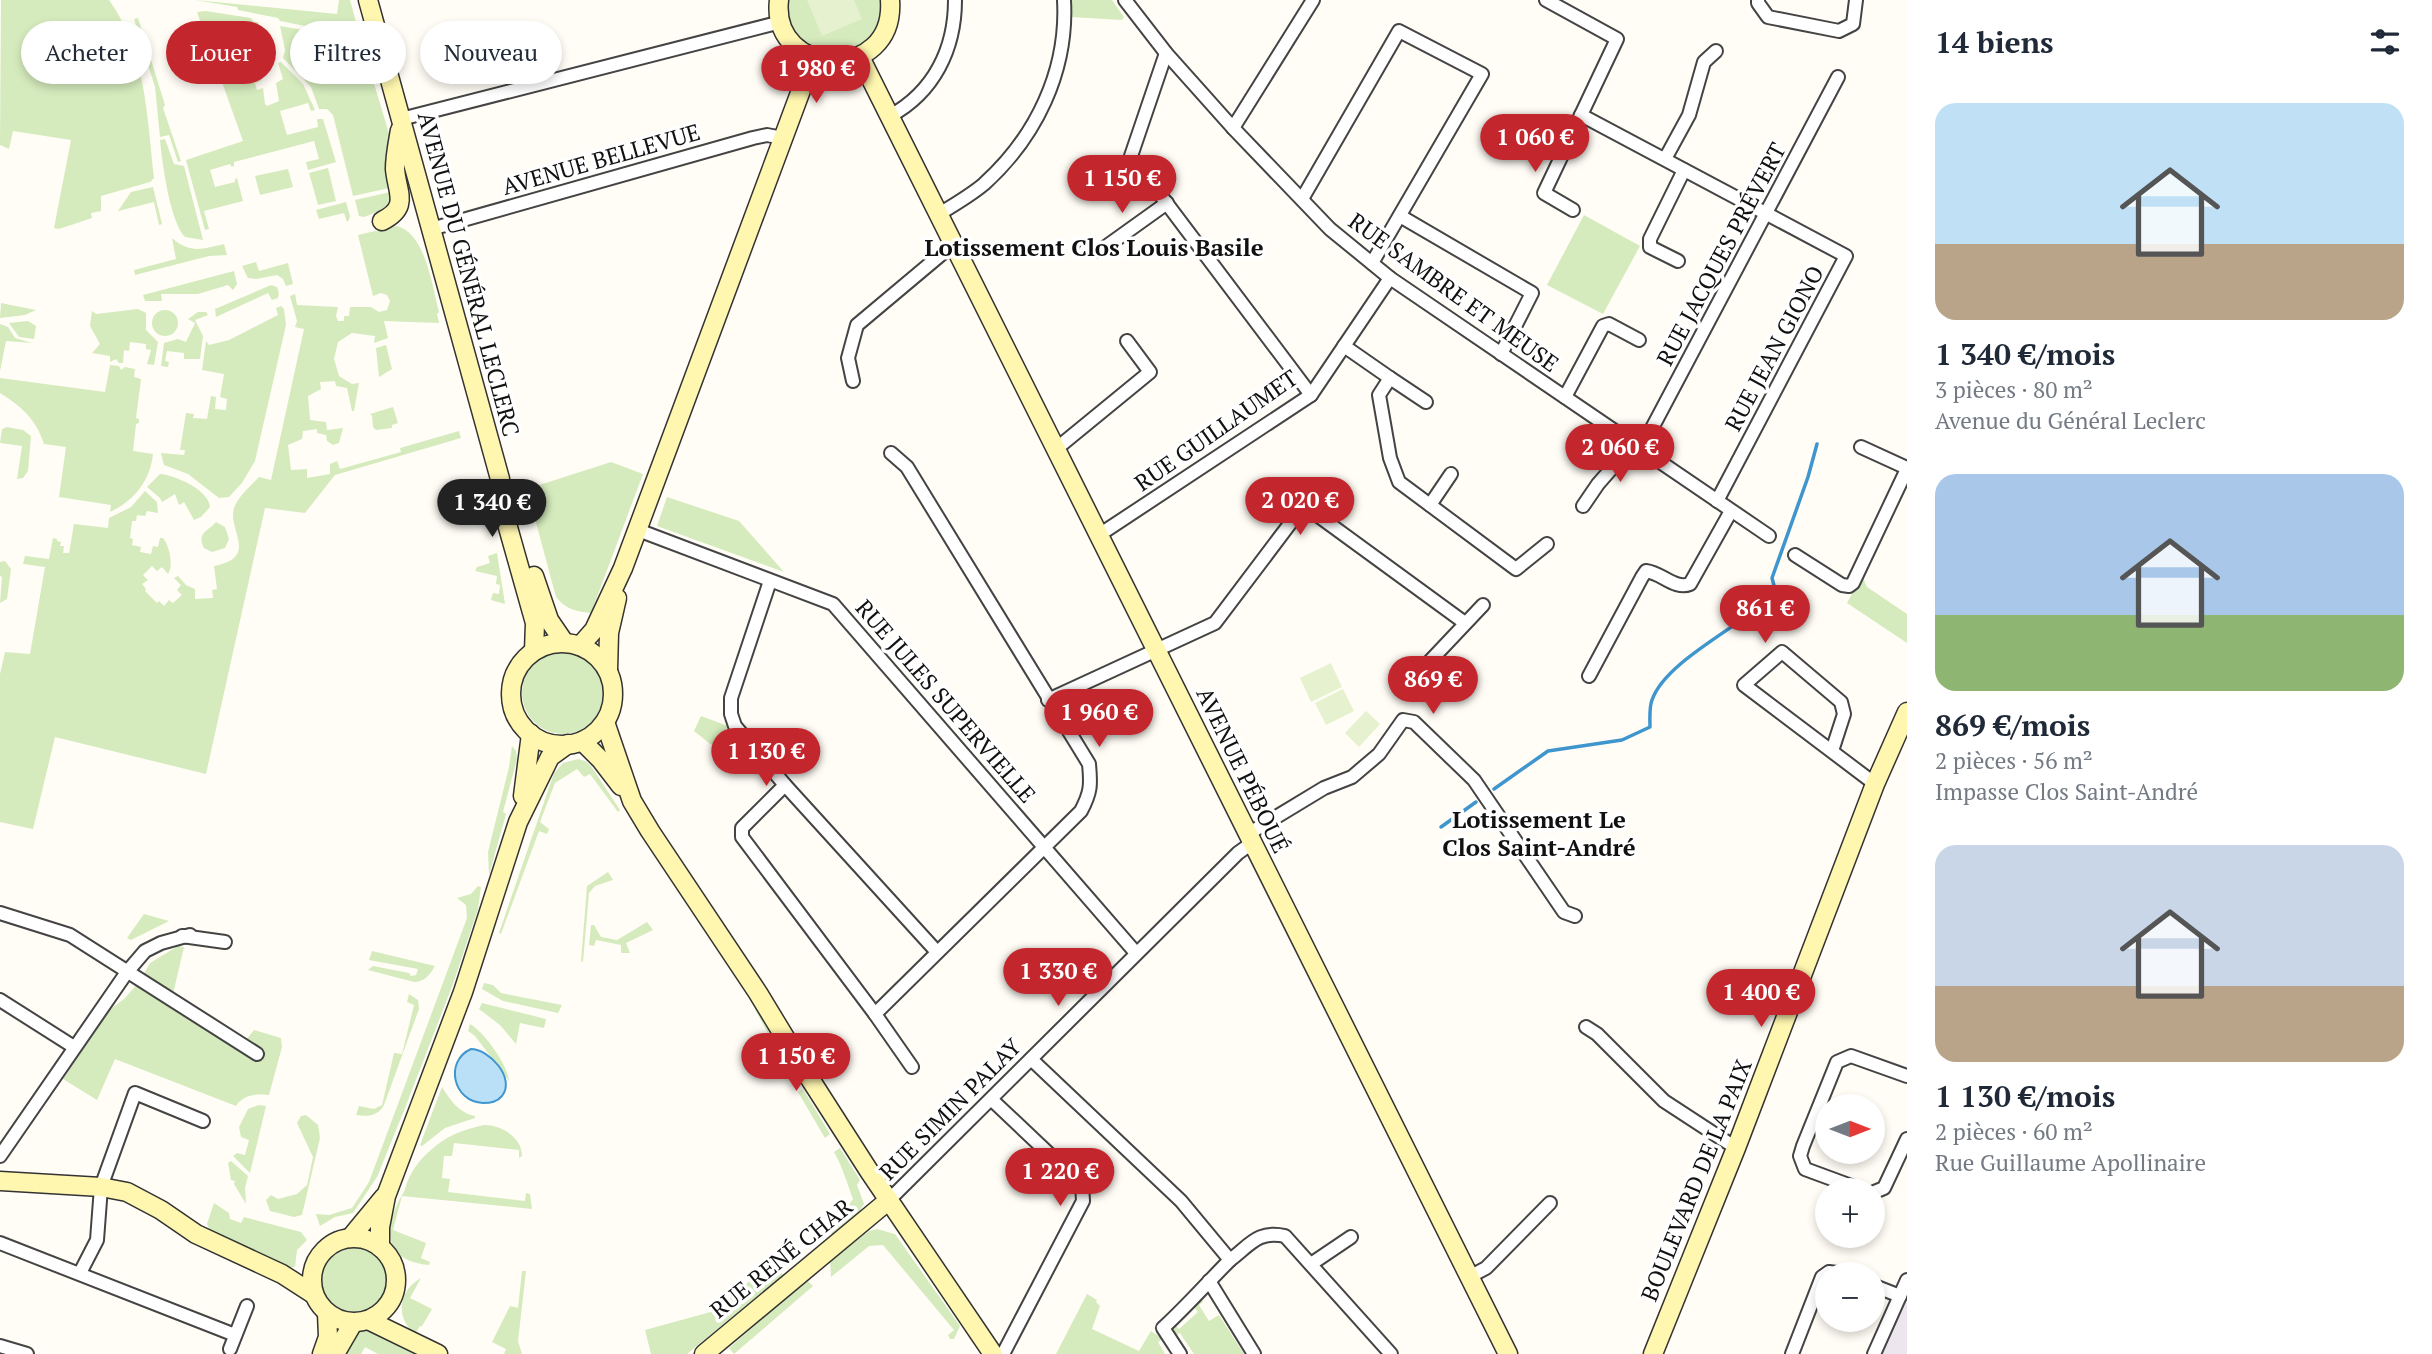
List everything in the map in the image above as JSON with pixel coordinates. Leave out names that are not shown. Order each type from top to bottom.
[{"type":"main road","name":"AVENUE DU GÉNÉRAL LECLERC","points":[[368,0],[500,480],[498,492],[535,623],[534,651]]},
{"type":"main road","points":[[779,0],[781,22],[788,37],[799,49],[813,58],[829,62],[845,62],[860,57],[875,46],[886,30],[891,12],[890,0]]},
{"type":"main road","name":"AVENUE PÉBOUÉ","points":[[860,57],[1508,1354]]},
{"type":"main road","points":[[813,58],[638,530],[594,630],[572,644],[548,645],[534,651],[518,669],[512,696],[514,710],[531,734],[555,744],[575,743],[601,760],[632,801],[889,1200],[993,1354]]},
{"type":"main road","points":[[382,221],[396,211],[400,200],[395,168],[401,120]]},
{"type":"main road","name":"AVENUE DU GÉNÉRAL LECLERC","points":[[500,480],[510,489],[532,571],[549,620],[572,644]]},
{"type":"main road","points":[[608,670],[609,633],[623,568]]},
{"type":"main road","points":[[518,822],[550,757],[594,733],[605,722],[613,697],[608,670],[601,660],[572,644]]},
{"type":"main road","points":[[605,722],[613,752],[632,801]]},
{"type":"main road","name":"BOULEVARD DE LA PAIX","points":[[1653,1354],[1737,1147],[1875,784],[1906,723]]},
{"type":"main road","points":[[380,1247],[380,1227],[386,1196],[463,992],[518,822],[531,734]]},
{"type":"main road","points":[[0,1181],[101,1187],[127,1192],[161,1210],[196,1234],[282,1274],[313,1294],[327,1313],[339,1321],[361,1322],[397,1333],[438,1354]]},
{"type":"main road","points":[[351,1237],[386,1196]]},
{"type":"main road","name":"RUE RENÉ CHAR","points":[[704,1354],[889,1200]]},
{"type":"main road","points":[[313,1294],[312,1269],[321,1253],[337,1241],[351,1237],[361,1238],[380,1247],[394,1266],[395,1290],[390,1302],[381,1313],[361,1322],[335,1354]]},
{"type":"main road","points":[[282,1274],[312,1269]]},
{"type":"main road","points":[[390,1302],[397,1333]]},
{"type":"main road","points":[[322,1354],[328,1337],[327,1313]]},
{"type":"street","points":[[890,116],[925,90],[943,62],[955,26],[955,0]]},
{"type":"street","points":[[939,214],[983,185],[1027,136],[1054,80],[1065,22],[1064,0]]},
{"type":"street","name":"RUE SAMBRE ET MEUSE","points":[[1125,0],[1166,53],[1233,128],[1330,229],[1390,278],[1769,536]]},
{"type":"street","points":[[1233,128],[1313,0]]},
{"type":"street","points":[[1546,0],[1617,39],[1544,194],[1573,210]]},
{"type":"street","points":[[1758,0],[1768,17],[1839,31],[1853,24],[1856,0]]},
{"type":"street","points":[[401,120],[781,22]]},
{"type":"street","points":[[1302,199],[1399,31],[1482,74],[1372,263]]},
{"type":"street","points":[[1665,159],[1689,116],[1704,62],[1716,51]]},
{"type":"street","points":[[1166,53],[1131,156],[1311,395]]},
{"type":"street","name":"RUE JACQUES PRÉVERT","points":[[1637,447],[1767,214],[1838,77]]},
{"type":"street","points":[[1581,115],[1767,214]]},
{"type":"street","name":"AVENUE BELLEVUE","points":[[431,229],[753,138],[766,135],[783,138]]},
{"type":"street","points":[[1678,261],[1650,247],[1650,239],[1684,170]]},
{"type":"street","points":[[1085,251],[1100,251],[1167,203]]},
{"type":"street","name":"RUE JEAN GIONO","points":[[1717,501],[1846,256],[1767,214]]},
{"type":"street","points":[[1400,215],[1532,293],[1500,354]]},
{"type":"street","points":[[853,381],[848,358],[857,325],[944,251],[955,246]]},
{"type":"street","name":"RUE GUILLAUMET","points":[[1099,535],[1311,395],[1390,278]]},
{"type":"street","points":[[1565,397],[1603,327],[1609,324],[1639,340]]},
{"type":"street","points":[[1056,449],[1150,372],[1127,341]]},
{"type":"street","points":[[1344,346],[1426,402]]},
{"type":"street","points":[[1390,378],[1378,395],[1390,458],[1399,482],[1516,569],[1548,544]]},
{"type":"street","points":[[1583,506],[1598,484],[1637,447]]},
{"type":"street","points":[[1795,555],[1842,585],[1849,586],[1853,583],[1907,469],[1861,447]]},
{"type":"street","points":[[875,1014],[1081,811],[1090,794],[1091,782],[1089,764],[907,467],[891,453]]},
{"type":"street","points":[[1430,505],[1451,474]]},
{"type":"street","points":[[1589,676],[1646,571],[1678,586],[1690,584],[1731,511]]},
{"type":"street","points":[[1048,700],[1215,623],[1292,521],[1313,512],[1465,623]]},
{"type":"street","name":"RUE JULES SUPERVIELLE","points":[[638,530],[833,604],[1136,953]]},
{"type":"street","points":[[770,581],[731,698],[731,714],[735,726],[937,952]]},
{"type":"street","points":[[1414,678],[1483,605]]},
{"type":"street","points":[[1832,751],[1844,714],[1841,702],[1782,652],[1744,685],[1875,784]]},
{"type":"street","name":"RUE SIMIN PALAY","points":[[889,1200],[1250,839],[1324,788],[1352,777],[1379,754],[1403,720],[1414,722],[1474,780],[1564,912],[1575,916]]},
{"type":"street","points":[[785,785],[742,828],[742,837],[912,1067]]},
{"type":"street","points":[[0,913],[69,935],[257,1054]]},
{"type":"street","points":[[0,1156],[5,1136],[145,951],[161,943],[190,935],[225,942]]},
{"type":"street","points":[[0,1000],[74,1047]]},
{"type":"street","points":[[1586,1027],[1597,1034],[1664,1101],[1737,1147]]},
{"type":"street","points":[[1829,1178],[1805,1169],[1800,1156],[1837,1062],[1851,1056],[1907,1076]]},
{"type":"street","points":[[1031,1059],[1181,1201],[1230,1260]]},
{"type":"street","points":[[80,1273],[97,1240],[101,1187],[135,1093],[203,1121]]},
{"type":"street","points":[[991,1099],[1082,1185],[1083,1201],[1003,1354]]},
{"type":"street","points":[[1885,1186],[1906,1144]]},
{"type":"street","points":[[1027,1180],[1053,1158]]},
{"type":"street","points":[[1469,1278],[1486,1268],[1550,1203]]},
{"type":"street","points":[[1180,1354],[1163,1328],[1188,1306],[1230,1260],[1262,1235],[1273,1233],[1285,1236],[1385,1352]]},
{"type":"street","points":[[1311,1264],[1351,1237]]},
{"type":"street","points":[[0,1243],[235,1335]]},
{"type":"street","points":[[1874,1354],[1907,1280]]},
{"type":"street","points":[[1209,1281],[1254,1354]]},
{"type":"street","points":[[1885,1290],[1900,1296]]},
{"type":"street","points":[[1792,1354],[1815,1295]]},
{"type":"street","points":[[230,1349],[247,1306]]},
{"type":"street","points":[[0,1346],[27,1354]]},
{"type":"shaded area","points":[[1907,1300],[1907,1354],[1878,1354]]},
{"type":"green space","points":[[1,0],[109,0],[121,21],[21,21],[21,84],[143,84],[154,178],[150,182],[101,196],[101,211],[91,213],[92,218],[59,229],[54,228],[71,140],[13,131],[9,149],[0,145]]},
{"type":"green space","points":[[195,0],[337,14],[339,0],[350,0],[356,21],[290,23],[238,10],[237,7]]},
{"type":"green space","points":[[785,0],[882,0],[881,21],[866,45],[827,57],[792,35]]},
{"type":"green space","points":[[807,0],[854,0],[862,19],[822,36]]},
{"type":"green space","points":[[1070,0],[1112,0],[1124,17],[1122,20],[1071,17]]},
{"type":"green space","points":[[197,12],[251,18],[253,21],[200,21]]},
{"type":"green space","points":[[280,26],[290,28],[290,65],[283,58],[285,50]]},
{"type":"green space","points":[[281,62],[290,71],[290,84],[303,84],[315,110],[311,111],[308,103],[280,111],[287,135],[318,127],[317,119],[323,119],[336,162],[308,170],[306,162],[319,159],[314,141],[234,162],[232,167],[230,164],[210,170],[215,187],[235,182],[237,178],[243,201],[204,211],[209,229],[205,230],[186,160],[243,141],[223,84],[255,84],[257,90],[263,88],[267,106],[279,101],[276,83],[283,79],[278,63]]},
{"type":"green space","points":[[152,63],[165,105],[163,108],[181,161],[178,162],[169,135],[160,137]]},
{"type":"green space","points":[[308,84],[374,84],[390,137],[391,176],[394,187],[353,196],[333,115],[327,109],[319,109]]},
{"type":"green space","points":[[165,139],[174,164],[184,166],[203,240],[185,237],[175,219],[161,150],[160,140]]},
{"type":"green space","points":[[328,168],[336,201],[318,205],[309,173]]},
{"type":"green space","points":[[288,169],[293,187],[260,195],[255,176]]},
{"type":"green space","points":[[153,187],[162,224],[159,225],[154,202],[118,211],[131,192]]},
{"type":"green space","points":[[395,191],[389,207],[364,217],[359,216],[355,200]]},
{"type":"green space","points":[[346,202],[350,216],[347,222],[344,213],[319,219],[316,210]]},
{"type":"green space","points":[[1584,215],[1640,246],[1603,314],[1547,285]]},
{"type":"green space","points":[[397,226],[415,239],[421,250],[434,289],[439,323],[384,321],[388,338],[374,343],[375,336],[352,333],[338,342],[334,359],[339,376],[352,384],[359,383],[354,411],[347,388],[336,386],[335,381],[320,382],[321,389],[308,396],[310,420],[326,422],[327,430],[343,428],[339,443],[333,445],[327,441],[326,435],[317,433],[317,429],[303,431],[302,439],[288,445],[291,470],[307,469],[307,478],[330,474],[330,464],[337,461],[340,469],[401,452],[400,448],[459,431],[461,438],[335,475],[305,513],[265,508],[206,774],[55,737],[33,829],[0,822],[0,674],[5,652],[30,654],[45,567],[23,564],[25,556],[49,559],[53,538],[61,542],[60,546],[64,546],[63,553],[69,553],[74,524],[108,528],[109,518],[131,507],[145,491],[157,502],[158,513],[147,511],[145,516],[137,515],[136,521],[132,521],[132,545],[141,547],[140,552],[151,554],[153,546],[158,547],[160,538],[163,538],[171,560],[168,574],[162,567],[157,571],[152,566],[143,575],[148,580],[142,584],[145,591],[164,606],[169,600],[173,603],[182,595],[177,590],[181,585],[174,578],[178,576],[186,585],[195,589],[195,599],[213,598],[212,590],[217,589],[214,566],[228,562],[236,556],[239,549],[234,508],[259,477],[271,480],[304,329],[295,327],[297,321],[290,296],[295,294],[297,305],[338,307],[338,321],[344,321],[344,316],[349,316],[350,307],[371,307],[379,312],[387,310],[390,301],[387,295],[381,293],[373,296],[358,235]]},
{"type":"green space","points":[[172,238],[191,248],[203,249],[224,244],[227,255],[209,256],[135,275],[134,270],[176,259]]},
{"type":"green space","points":[[256,262],[259,271],[288,263],[293,284],[286,286],[283,279],[277,275],[248,278],[242,266]]},
{"type":"green space","points":[[234,271],[237,284],[233,290],[228,285],[198,294],[161,294],[162,301],[145,301],[143,295]]},
{"type":"green space","points":[[271,285],[277,287],[278,298],[272,300],[268,293],[216,317],[215,309]]},
{"type":"green space","points":[[1,303],[36,310],[25,315],[0,318]]},
{"type":"green space","points":[[281,306],[284,309],[286,325],[255,461],[242,483],[229,497],[219,498],[188,474],[164,465],[161,453],[184,455],[185,450],[180,450],[186,413],[194,414],[193,418],[207,419],[211,396],[216,397],[215,409],[226,410],[227,399],[220,397],[224,374],[202,370],[206,341],[209,345],[229,340],[278,315],[276,308]]},
{"type":"green space","points":[[138,309],[146,313],[146,330],[158,342],[154,365],[147,364],[151,350],[146,349],[146,344],[130,342],[129,351],[124,350],[123,363],[116,359],[110,362],[110,356],[92,353],[100,344],[90,326],[92,311],[96,314]]},
{"type":"green space","points":[[165,310],[174,314],[178,323],[174,332],[165,336],[156,332],[152,323],[156,314]]},
{"type":"green space","points":[[198,312],[206,312],[208,315],[195,320],[203,336],[200,359],[184,359],[184,353],[167,351],[165,361],[169,362],[168,367],[161,366],[164,343],[178,339],[186,342],[195,323],[188,319]]},
{"type":"green space","points":[[28,321],[36,326],[34,339],[19,337],[9,323]]},
{"type":"green space","points":[[0,324],[8,327],[15,338],[32,343],[6,341],[0,371]]},
{"type":"green space","points":[[386,345],[392,369],[379,377],[376,348]]},
{"type":"green space","points":[[110,365],[119,366],[121,370],[125,367],[135,369],[134,377],[141,379],[136,418],[139,423],[136,424],[133,451],[153,454],[148,473],[139,489],[126,502],[110,512],[111,505],[59,497],[66,447],[44,444],[37,427],[27,414],[0,393],[0,378],[105,392]]},
{"type":"green space","points":[[393,407],[398,423],[392,425],[392,428],[376,430],[370,414]]},
{"type":"green space","points":[[7,427],[23,430],[31,436],[28,471],[23,478],[17,479],[22,446],[0,443],[2,429]]},
{"type":"green space","points":[[611,462],[643,474],[591,613],[568,607],[556,597],[527,489]]},
{"type":"green space","points":[[160,474],[182,480],[198,489],[210,507],[194,520],[184,502],[179,505],[175,494],[162,502],[147,487]]},
{"type":"green space","points":[[667,497],[739,521],[784,572],[657,526]]},
{"type":"green space","points":[[216,522],[225,527],[229,539],[225,548],[212,552],[204,548],[202,535]]},
{"type":"green space","points":[[497,553],[505,604],[491,600],[493,593],[499,594],[497,576],[475,571],[477,567],[490,563],[488,556]]},
{"type":"green space","points":[[5,561],[11,569],[7,599],[0,603],[0,562]]},
{"type":"green space","points":[[1862,576],[1867,587],[1907,614],[1907,643],[1847,603]]},
{"type":"green space","points":[[563,652],[579,655],[592,664],[601,677],[604,693],[601,709],[592,722],[579,731],[563,734],[547,731],[534,722],[525,709],[522,693],[525,677],[534,664],[547,655]]},
{"type":"green space","points":[[1331,663],[1342,687],[1311,702],[1300,678]]},
{"type":"green space","points":[[1343,689],[1354,711],[1326,725],[1315,703]]},
{"type":"green space","points":[[1366,711],[1380,724],[1359,747],[1345,733]]},
{"type":"green space","points":[[701,716],[728,726],[714,747],[694,731]]},
{"type":"green space","points":[[512,746],[517,759],[503,812],[506,814],[489,875],[488,852]]},
{"type":"green space","points":[[578,759],[591,766],[620,810],[618,812],[590,774],[584,777],[577,769],[555,783],[540,822],[549,829],[547,834],[539,831],[501,934],[499,933],[554,773],[563,763]]},
{"type":"green space","points":[[608,872],[613,880],[595,886],[589,893],[583,962],[587,886]]},
{"type":"green space","points":[[478,886],[481,887],[478,909],[453,984],[377,1177],[353,1213],[335,1217],[320,1226],[316,1214],[329,1215],[352,1208],[369,1182],[467,918],[466,905],[457,898],[471,894]]},
{"type":"green space","points":[[144,914],[169,921],[131,940],[127,938]]},
{"type":"green space","points":[[647,922],[653,930],[626,943],[630,953],[621,953],[621,945],[596,940],[594,946],[589,945],[591,925],[594,925],[601,937],[617,940]]},
{"type":"green space","points":[[178,946],[184,947],[173,994],[246,1040],[254,1030],[281,1038],[282,1047],[269,1095],[247,1097],[236,1106],[115,1059],[97,1100],[63,1079],[101,1021],[140,981],[150,963]]},
{"type":"green space","points":[[372,951],[435,966],[421,981],[414,982],[368,970],[373,966],[409,973],[411,976],[416,975],[418,969],[369,960]]},
{"type":"green space","points":[[484,983],[493,985],[501,993],[562,1005],[558,1013],[503,1001],[482,989]]},
{"type":"green space","points":[[409,994],[418,1000],[419,1009],[384,1105],[372,1115],[356,1115],[359,1106],[374,1109],[382,1105],[394,1053],[402,1054],[414,1005],[407,1002]]},
{"type":"green space","points":[[482,1003],[546,1019],[544,1028],[520,1023],[516,1044],[500,1025],[479,1009]]},
{"type":"green space","points":[[758,1008],[797,1078],[794,1083],[755,1009]]},
{"type":"green space","points":[[470,1024],[494,1050],[508,1074],[509,1081],[475,1036],[468,1031]]},
{"type":"green space","points":[[442,1087],[455,1105],[475,1118],[445,1128],[422,1146],[420,1145]]},
{"type":"green space","points":[[803,1089],[830,1134],[825,1138],[798,1092]]},
{"type":"green space","points":[[259,1105],[266,1106],[250,1173],[233,1156],[237,1153],[245,1155],[249,1140],[241,1137],[239,1127],[248,1109]]},
{"type":"green space","points":[[306,1115],[318,1125],[320,1138],[302,1215],[294,1217],[270,1211],[266,1200],[271,1195],[278,1199],[297,1194],[307,1185],[313,1157],[297,1123],[301,1116]]},
{"type":"green space","points":[[484,1125],[509,1133],[518,1143],[522,1156],[519,1158],[519,1150],[454,1143],[452,1156],[444,1156],[442,1178],[450,1179],[448,1192],[525,1201],[526,1193],[530,1194],[532,1209],[402,1196],[393,1230],[426,1243],[421,1258],[430,1262],[429,1265],[403,1257],[395,1250],[390,1231],[396,1207],[412,1172],[424,1157],[449,1137]]},
{"type":"green space","points":[[840,1148],[860,1180],[857,1185],[864,1204],[857,1215],[833,1236],[830,1231],[853,1199],[834,1152]]},
{"type":"green space","points":[[231,1161],[248,1176],[245,1188],[246,1204],[234,1184],[235,1181],[231,1180],[228,1163]]},
{"type":"green space","points":[[214,1203],[229,1213],[230,1219],[241,1223],[244,1217],[301,1232],[307,1240],[297,1250],[295,1267],[283,1267],[211,1233],[207,1224]]},
{"type":"green space","points":[[877,1229],[895,1234],[960,1326],[954,1339],[950,1339],[948,1335],[954,1330],[883,1245],[869,1246],[831,1277],[830,1260],[869,1231]]},
{"type":"green space","points":[[355,1244],[380,1254],[390,1279],[380,1304],[355,1314],[330,1304],[320,1279],[330,1254]]},
{"type":"green space","points":[[777,1267],[783,1275],[687,1354],[651,1354],[645,1330],[714,1311],[759,1273],[762,1280]]},
{"type":"green space","points":[[522,1271],[526,1271],[518,1341],[522,1354],[504,1354],[506,1349],[492,1342],[510,1306],[518,1308]]},
{"type":"green space","points":[[421,1278],[410,1298],[432,1309],[415,1334],[404,1320],[402,1304],[413,1283]]},
{"type":"green space","points":[[807,1280],[813,1286],[734,1354],[729,1348]]},
{"type":"green space","points":[[1087,1294],[1097,1300],[1100,1306],[1092,1329],[1139,1351],[1151,1331],[1163,1339],[1158,1342],[1165,1354],[1056,1354]]},
{"type":"green space","points":[[1200,1297],[1203,1302],[1199,1305],[1209,1321],[1219,1315],[1244,1354],[1194,1354],[1180,1333],[1174,1336],[1174,1324],[1179,1329],[1198,1312],[1193,1306]]},
{"type":"green space","points":[[363,1326],[424,1354],[378,1354],[365,1347],[361,1354],[341,1354],[357,1328]]},
{"type":"water","points":[[471,1049],[478,1050],[492,1059],[503,1073],[505,1089],[496,1101],[473,1101],[459,1089],[455,1071],[457,1062]]},
{"type":"waterway","points":[[1494,789],[1548,751],[1622,740],[1650,727],[1652,700],[1660,685],[1673,671],[1776,593],[1772,578],[1817,444]]},
{"type":"waterway","points":[[1441,827],[1476,802]]},
{"type":"district","name":"Lotissement Clos Louis Basile","points":[[1094,247]]},
{"type":"district","name":"Lotissement Le Clos Saint-André","points":[[1539,833]]}]
